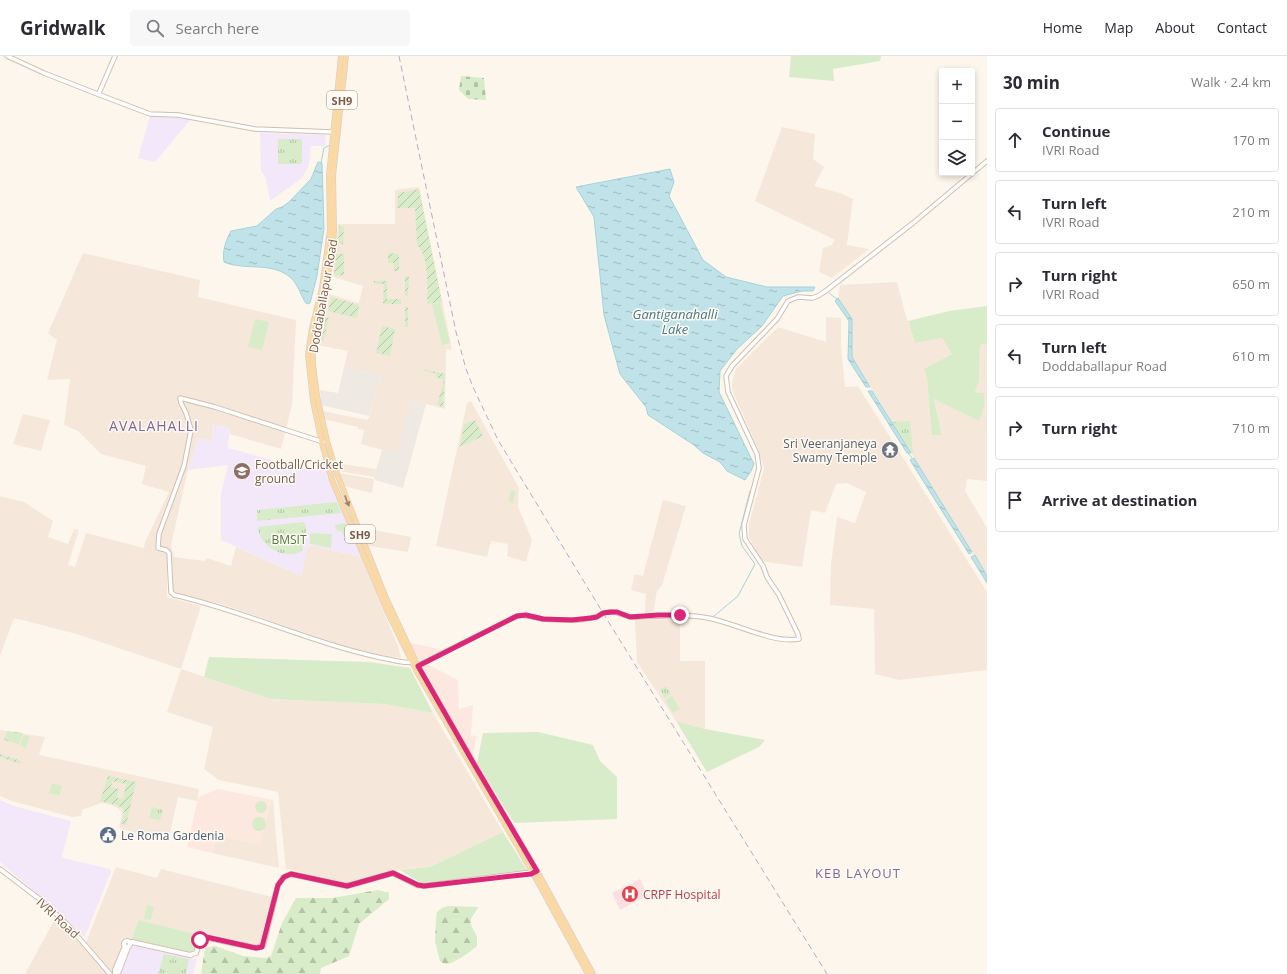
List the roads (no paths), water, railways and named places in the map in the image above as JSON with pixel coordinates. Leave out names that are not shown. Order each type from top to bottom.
[{"type":"main road","name":"Doddaballapur Road","points":[[334,146],[333,132],[341,56]]},
{"type":"main road","name":"Doddaballapur Road","points":[[346,56],[328,186],[330,230],[322,288],[312,328],[308,354],[313,401],[332,480],[388,612],[417,667],[472,769],[535,872],[593,974]]},
{"type":"main road","name":"Doddaballapur Road","points":[[535,872],[588,974]]},
{"type":"main road","points":[[116,974],[119,971],[128,946],[132,942],[190,955],[196,953],[200,940],[204,937],[260,948],[263,946],[278,885],[284,877],[291,874],[347,886],[393,873],[418,885],[424,886],[535,872]]},
{"type":"street","points":[[7,56],[44,73],[150,114],[178,115],[260,129],[333,132]]},
{"type":"street","points":[[100,95],[100,90],[115,56]]},
{"type":"street","points":[[417,667],[517,616],[522,615],[543,619],[572,620],[597,617],[603,613],[611,612],[617,612],[630,617],[688,615],[709,618],[782,640],[799,639],[779,595],[745,538],[744,525],[759,468],[758,454],[728,392],[726,376],[732,366],[778,319],[788,301],[798,297],[812,298],[827,290],[987,161]]},
{"type":"street","points":[[324,442],[214,407],[180,398],[191,430],[184,466],[159,534],[158,548],[166,550],[169,553],[171,592],[174,595],[209,603],[261,622],[350,650],[397,661],[409,663],[414,661]]},
{"type":"street","name":"IVRI Road","points":[[0,869],[42,901],[67,924],[110,974]]},
{"type":"water","points":[[318,162],[322,163],[324,229],[317,276],[310,303],[307,304],[293,280],[284,273],[267,268],[232,265],[224,262],[224,250],[231,231],[257,226],[276,209],[289,202],[311,179]]},
{"type":"water","name":"Gantiganahalli Lake","points":[[670,169],[674,182],[669,196],[703,260],[726,277],[767,287],[815,287],[813,291],[802,291],[783,296],[762,326],[737,349],[720,371],[719,392],[754,464],[745,480],[727,471],[720,462],[703,453],[694,445],[648,415],[646,407],[620,374],[604,315],[594,217],[576,187]]},
{"type":"water","points":[[838,298],[852,319],[852,357],[870,387],[866,387],[848,359],[849,321],[835,301]]},
{"type":"water","points":[[868,391],[872,391],[911,453],[907,453]]},
{"type":"water","points":[[914,458],[972,552],[969,554],[910,460]]},
{"type":"water","points":[[975,555],[987,576],[987,583],[971,557]]},
{"type":"waterway","points":[[321,163],[324,148],[330,145]]},
{"type":"waterway","points":[[829,293],[838,300]]},
{"type":"waterway","points":[[908,453],[912,458]]},
{"type":"waterway","points":[[714,616],[738,596],[755,564],[742,546],[739,534],[750,491]]},
{"type":"railway","points":[[399,56],[456,332],[466,369],[473,387],[498,440],[603,613],[827,974]]},
{"type":"place","name":"Sri Veeranjaneya Swamy Temple","points":[[890,450]]},
{"type":"place","name":"Football/Cricket ground","points":[[242,471]]},
{"type":"place","name":"Le Roma Gardenia","points":[[108,835]]},
{"type":"place","name":"CRPF Hospital","points":[[630,894]]},
{"type":"district","name":"AVALAHALLI","points":[[154,425]]},
{"type":"district","name":"KEB LAYOUT","points":[[858,873]]},
{"type":"park label","name":"BMSIT","points":[[289,539]]}]
